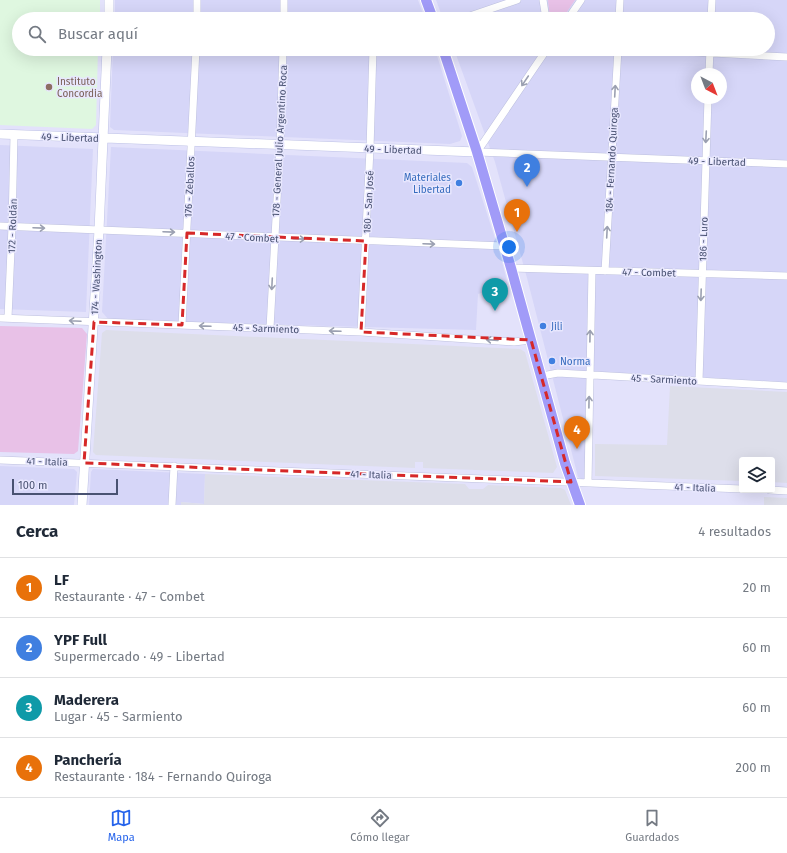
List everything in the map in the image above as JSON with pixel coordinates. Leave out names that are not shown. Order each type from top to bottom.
[{"type":"main road","points":[[426,0],[430,12]]},
{"type":"main road","points":[[445,56],[477,152],[571,482],[580,505]]},
{"type":"street","points":[[109,0],[109,12]]},
{"type":"street","points":[[197,0],[197,12]]},
{"type":"street","points":[[284,0],[284,12]]},
{"type":"street","points":[[482,12],[517,0]]},
{"type":"street","points":[[543,0],[545,12]]},
{"type":"street","points":[[573,12],[581,0]]},
{"type":"street","points":[[619,12],[620,0]]},
{"type":"street","points":[[711,12],[712,0]]},
{"type":"street","points":[[775,55],[787,56]]},
{"type":"street","name":"174 - Washington","points":[[82,505],[94,322],[107,56]]},
{"type":"street","name":"176 - Zeballos","points":[[182,325],[196,56]]},
{"type":"street","name":"178 - General Julio Argentino Roca","points":[[270,328],[280,145],[283,56]]},
{"type":"street","name":"180 - San José","points":[[361,332],[373,56]]},
{"type":"street","points":[[477,152],[542,56]]},
{"type":"street","name":"184 - Fernando Quiroga","points":[[605,271],[618,56]]},
{"type":"street","points":[[709,68],[710,56]]},
{"type":"street","name":"186 - Luro","points":[[699,381],[708,104]]},
{"type":"street","name":"49 - Libertad","points":[[0,134],[787,164]]},
{"type":"street","name":"172 - Roldán","points":[[4,318],[12,226],[14,135]]},
{"type":"street","name":"47 - Combet","points":[[0,226],[366,242],[504,246]]},
{"type":"street","name":"47 - Combet","points":[[511,268],[787,276]]},
{"type":"street","points":[[588,483],[592,271]]},
{"type":"street","name":"45 - Sarmiento","points":[[4,318],[361,332],[514,342],[531,340]]},
{"type":"street","name":"45 - Sarmiento","points":[[542,376],[558,373],[787,386]]},
{"type":"street","name":"41 - Italia","points":[[0,460],[739,489]]},
{"type":"street","points":[[172,505],[174,466]]},
{"type":"street","points":[[775,490],[787,491]]},
{"type":"highlighted area","points":[[187,233],[366,241],[361,332],[531,340],[571,482],[84,463],[94,322],[182,325]]},
{"type":"shaded area","name":"Instituto Concordia","points":[[0,0],[100,0],[100,12],[12,12],[12,56],[98,56],[96,125],[92,129],[0,125]]},
{"type":"shaded area","points":[[115,0],[418,0],[422,12],[115,12]]},
{"type":"shaded area","points":[[436,0],[787,0],[787,382],[586,371],[586,477],[583,480],[578,477],[527,278],[495,162],[457,56],[775,56],[775,12],[440,12]]},
{"type":"shaded area","points":[[548,0],[575,0],[567,12],[549,12]]},
{"type":"shaded area","points":[[113,56],[437,56],[462,136],[460,141],[450,144],[114,130],[110,127]]},
{"type":"shaded area","points":[[0,145],[93,149],[86,312],[0,309]]},
{"type":"shaded area","points":[[111,147],[467,163],[472,167],[500,254],[508,285],[478,294],[476,330],[109,320],[102,312]]},
{"type":"shaded area","points":[[0,326],[82,328],[87,334],[78,451],[74,454],[0,452]]},
{"type":"shaded area","points":[[106,330],[520,349],[525,352],[557,467],[553,473],[423,468],[423,462],[415,462],[415,468],[96,455],[93,452],[102,333]]},
{"type":"shaded area","points":[[670,386],[787,392],[787,483],[775,482],[775,457],[739,457],[739,481],[595,476],[595,444],[667,445]]},
{"type":"shaded area","points":[[0,466],[74,469],[77,472],[74,505],[0,505]]},
{"type":"shaded area","points":[[93,469],[205,474],[204,504],[181,502],[181,505],[89,505],[91,472]]},
{"type":"shaded area","points":[[205,474],[465,484],[469,489],[483,489],[488,485],[561,488],[565,490],[571,505],[181,505],[181,502],[204,504]]},
{"type":"shaded area","points":[[764,497],[787,498],[787,505],[764,505]]},
{"type":"place","name":"Instituto Concordia","points":[[49,87]]},
{"type":"place","name":"Materiales Libertad","points":[[459,183]]},
{"type":"place","name":"YPF Full","points":[[527,187]]},
{"type":"place","name":"LF","points":[[517,232]]},
{"type":"place","name":"Maderera","points":[[495,311]]},
{"type":"place","name":"Jili","points":[[543,326]]},
{"type":"place","name":"Norma","points":[[552,361]]},
{"type":"place","name":"Panchería","points":[[577,449]]}]
